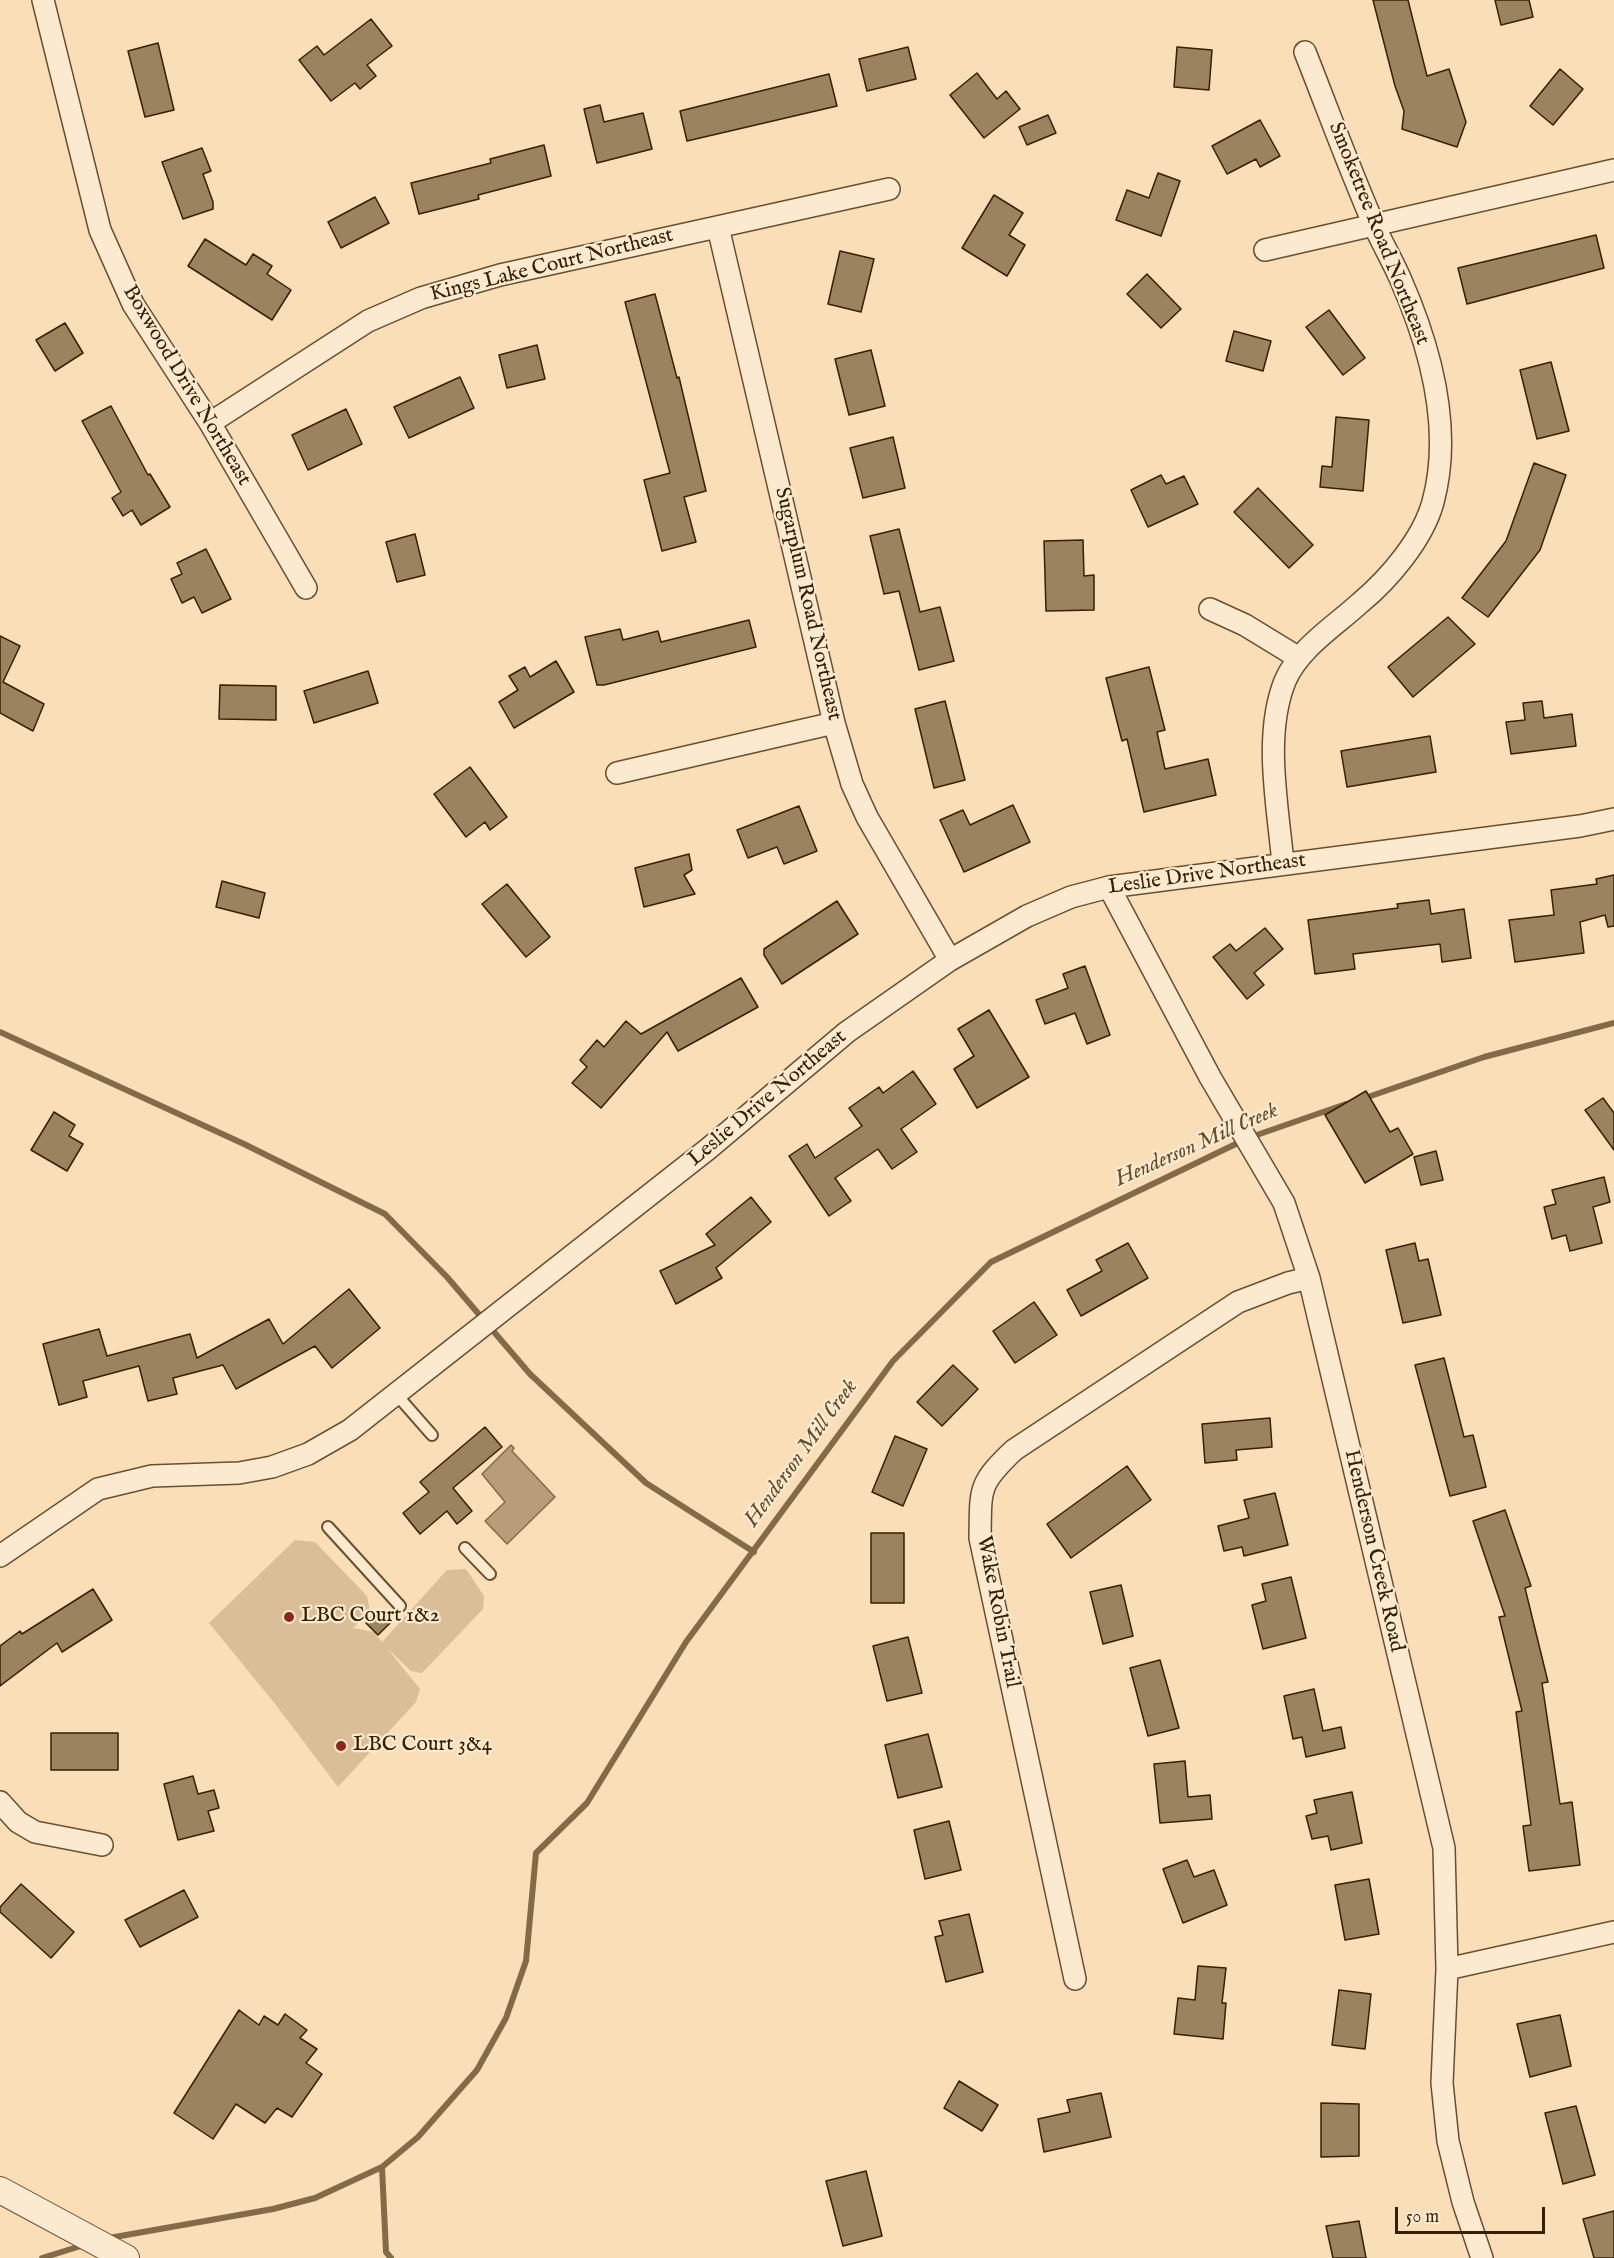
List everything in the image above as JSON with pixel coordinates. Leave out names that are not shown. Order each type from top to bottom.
[{"type":"street","name":"Boxwood Drive Northeast","points":[[43,0],[100,230],[133,303],[210,423],[306,588]]},
{"type":"street","name":"Smoketree Road Northeast","points":[[1282,864],[1272,737],[1286,679],[1299,658],[1322,635],[1363,601],[1411,548],[1423,529],[1433,503],[1440,452],[1438,403],[1421,330],[1374,224],[1305,52]]},
{"type":"street","points":[[1265,250],[1614,170]]},
{"type":"street","name":"Kings Lake Court Northeast","points":[[210,423],[368,321],[421,297],[500,275],[889,189]]},
{"type":"street","name":"Sugarplum Road Northeast","points":[[718,227],[834,723],[852,784],[867,817],[950,960]]},
{"type":"street","points":[[1210,609],[1245,625],[1299,658]]},
{"type":"street","points":[[618,773],[834,723]]},
{"type":"street","name":"Leslie Drive Northeast","points":[[0,1556],[98,1489],[152,1476],[239,1473],[272,1467],[308,1454],[350,1430],[708,1149],[847,1032],[950,960],[1028,916],[1071,897],[1109,887],[1580,826],[1614,819]]},
{"type":"street","name":"Henderson Creek Road","points":[[1109,887],[1210,1077],[1284,1203],[1309,1278],[1444,1848],[1447,1969],[1442,2083],[1448,2140],[1463,2202],[1482,2258]]},
{"type":"street","name":"Wake Robin Trail","points":[[1075,1979],[980,1538],[981,1491],[991,1472],[1014,1450],[1238,1302],[1288,1283],[1309,1278]]},
{"type":"street","points":[[0,1802],[18,1822],[34,1832],[102,1845]]},
{"type":"street","points":[[1447,1969],[1614,1932]]},
{"type":"street","points":[[0,2190],[118,2254]]},
{"type":"lane","points":[[396,1394],[432,1435]]},
{"type":"lane","points":[[328,1527],[400,1606]]},
{"type":"lane","points":[[465,1548],[490,1574]]},
{"type":"shaded area","points":[[511,1445],[514,1448],[512,1451],[555,1497],[507,1544],[485,1521],[505,1502],[482,1474]]},
{"type":"shaded area","points":[[295,1540],[315,1542],[367,1596],[370,1611],[353,1628],[374,1632],[382,1642],[447,1570],[466,1569],[484,1596],[483,1609],[422,1673],[411,1671],[387,1648],[420,1689],[416,1702],[338,1787],[276,1705],[209,1623]]},
{"type":"building","points":[[1373,0],[1408,0],[1427,76],[1449,69],[1466,122],[1457,147],[1402,129],[1404,111],[1395,86]]},
{"type":"building","points":[[1495,0],[1529,0],[1533,17],[1501,25]]},
{"type":"building","points":[[371,19],[392,46],[367,65],[376,76],[360,89],[355,83],[331,101],[299,60],[317,46],[324,55]]},
{"type":"building","points":[[158,43],[174,110],[145,117],[128,51]]},
{"type":"building","points":[[908,47],[916,79],[867,91],[859,59]]},
{"type":"building","points":[[1177,47],[1212,50],[1209,90],[1174,87]]},
{"type":"building","points":[[1560,69],[1583,89],[1553,125],[1530,106]]},
{"type":"building","points":[[977,73],[997,99],[1006,91],[1020,109],[984,138],[950,95]]},
{"type":"building","points":[[829,74],[837,106],[687,141],[680,111]]},
{"type":"building","points":[[600,105],[604,122],[643,113],[652,149],[597,163],[584,109]]},
{"type":"building","points":[[1048,115],[1056,133],[1027,145],[1019,127]]},
{"type":"building","points":[[1260,120],[1280,156],[1260,167],[1256,159],[1227,174],[1212,146]]},
{"type":"building","points":[[544,145],[551,176],[478,195],[479,199],[419,214],[411,183],[491,163],[490,159]]},
{"type":"building","points":[[202,148],[211,171],[203,174],[213,202],[213,209],[183,219],[162,162]]},
{"type":"building","points":[[1158,173],[1180,181],[1161,236],[1116,220],[1127,190],[1149,198]]},
{"type":"building","points":[[994,195],[1023,213],[1009,235],[1025,245],[1007,276],[962,248]]},
{"type":"building","points":[[375,197],[389,223],[341,248],[328,222]]},
{"type":"building","points":[[1596,235],[1604,268],[1467,304],[1458,268]]},
{"type":"building","points":[[205,239],[246,265],[253,254],[272,266],[267,274],[291,290],[272,320],[188,266]]},
{"type":"building","points":[[840,251],[874,259],[861,312],[828,304]]},
{"type":"building","points":[[1147,274],[1181,309],[1161,328],[1127,294]]},
{"type":"building","points":[[655,294],[677,378],[679,377],[706,491],[684,497],[696,542],[662,551],[644,480],[670,473],[625,302]]},
{"type":"building","points":[[1329,310],[1365,358],[1343,375],[1306,327]]},
{"type":"building","points":[[65,323],[83,353],[55,371],[36,340]]},
{"type":"building","points":[[1234,331],[1271,341],[1263,371],[1226,361]]},
{"type":"building","points":[[537,345],[545,379],[507,388],[499,355]]},
{"type":"building","points":[[871,350],[885,406],[849,415],[835,359]]},
{"type":"building","points":[[1551,362],[1569,431],[1537,439],[1520,370]]},
{"type":"building","points":[[460,377],[474,408],[409,438],[394,407]]},
{"type":"building","points":[[111,406],[148,475],[150,474],[170,507],[141,525],[132,510],[123,516],[112,498],[121,492],[82,421]]},
{"type":"building","points":[[346,409],[362,444],[308,470],[292,435]]},
{"type":"building","points":[[1336,417],[1369,420],[1363,491],[1320,487],[1322,466],[1332,467]]},
{"type":"building","points":[[893,437],[905,488],[863,498],[850,448]]},
{"type":"building","points":[[1534,463],[1566,475],[1540,550],[1488,617],[1462,598],[1506,541]]},
{"type":"building","points":[[1161,475],[1166,484],[1184,476],[1198,504],[1148,527],[1131,490]]},
{"type":"building","points":[[1258,488],[1313,545],[1289,568],[1234,512]]},
{"type":"building","points":[[899,529],[920,612],[940,607],[954,661],[919,670],[899,591],[884,594],[870,536]]},
{"type":"building","points":[[415,534],[425,575],[397,582],[386,542]]},
{"type":"building","points":[[1083,540],[1084,576],[1094,575],[1094,610],[1046,611],[1044,541]]},
{"type":"building","points":[[206,549],[231,599],[202,613],[194,597],[182,603],[171,579],[182,574],[177,563]]},
{"type":"building","points":[[1448,617],[1475,644],[1413,697],[1388,667]]},
{"type":"building","points":[[749,620],[756,647],[597,685],[585,637],[620,629],[623,640],[658,631],[661,642]]},
{"type":"building","points":[[0,636],[20,646],[3,682],[44,704],[33,731],[0,713]]},
{"type":"building","points":[[556,661],[574,692],[514,728],[499,702],[518,690],[509,676],[525,667],[530,677]]},
{"type":"building","points":[[1149,667],[1165,730],[1157,732],[1165,769],[1208,759],[1216,795],[1144,812],[1127,739],[1122,741],[1106,678]]},
{"type":"building","points":[[368,671],[378,703],[314,723],[304,691]]},
{"type":"building","points":[[220,685],[276,686],[276,720],[219,719]]},
{"type":"building","points":[[945,701],[965,780],[934,788],[915,709]]},
{"type":"building","points":[[1542,701],[1544,718],[1572,714],[1576,746],[1511,754],[1506,722],[1525,720],[1523,703]]},
{"type":"building","points":[[1430,736],[1436,772],[1347,787],[1341,751]]},
{"type":"building","points":[[470,767],[507,817],[490,830],[485,822],[466,837],[434,794]]},
{"type":"building","points":[[1013,805],[1030,842],[964,872],[940,820],[963,810],[970,825]]},
{"type":"building","points":[[799,806],[817,851],[784,864],[777,847],[748,858],[737,830]]},
{"type":"building","points":[[689,854],[692,870],[684,875],[695,894],[644,907],[635,868]]},
{"type":"building","points":[[1614,875],[1614,926],[1608,927],[1605,915],[1580,922],[1584,953],[1515,962],[1509,920],[1554,915],[1551,890],[1597,884],[1596,879]]},
{"type":"building","points":[[222,881],[265,893],[259,918],[216,907]]},
{"type":"building","points":[[507,884],[550,937],[526,957],[482,904]]},
{"type":"building","points":[[1429,900],[1431,914],[1464,909],[1471,958],[1442,962],[1440,944],[1353,954],[1355,969],[1315,974],[1308,920],[1398,908],[1397,904]]},
{"type":"building","points":[[837,901],[858,934],[782,984],[764,955],[764,949]]},
{"type":"building","points":[[1265,928],[1283,949],[1254,973],[1264,985],[1247,999],[1213,957],[1230,944],[1236,951]]},
{"type":"building","points":[[1085,966],[1110,1035],[1087,1044],[1075,1013],[1045,1024],[1036,1000],[1068,988],[1063,974]]},
{"type":"building","points":[[741,978],[758,1007],[678,1051],[667,1032],[601,1108],[572,1083],[587,1067],[580,1060],[597,1040],[604,1047],[626,1021],[641,1034]]},
{"type":"building","points":[[989,1010],[1029,1077],[977,1108],[954,1069],[974,1056],[958,1029]]},
{"type":"building","points":[[913,1071],[936,1104],[901,1129],[917,1152],[892,1169],[878,1149],[835,1178],[851,1201],[829,1216],[789,1156],[807,1144],[815,1158],[862,1126],[849,1108],[879,1087],[883,1093]]},
{"type":"building","points":[[1366,1091],[1390,1132],[1398,1128],[1413,1154],[1365,1183],[1325,1115]]},
{"type":"building","points":[[1603,1098],[1614,1113],[1614,1150],[1585,1110]]},
{"type":"building","points":[[54,1112],[75,1125],[69,1136],[83,1144],[67,1171],[31,1150]]},
{"type":"building","points":[[1436,1151],[1443,1180],[1421,1185],[1414,1157]]},
{"type":"building","points":[[1604,1177],[1610,1202],[1593,1207],[1602,1243],[1570,1251],[1566,1235],[1552,1239],[1544,1207],[1556,1204],[1552,1190]]},
{"type":"building","points":[[751,1197],[771,1222],[716,1268],[722,1278],[676,1304],[660,1271],[715,1245],[706,1234]]},
{"type":"building","points":[[1128,1243],[1148,1278],[1081,1316],[1067,1290],[1102,1271],[1096,1260]]},
{"type":"building","points":[[1415,1243],[1419,1261],[1428,1259],[1441,1315],[1403,1323],[1386,1250]]},
{"type":"building","points":[[349,1289],[380,1328],[332,1368],[315,1346],[236,1389],[223,1365],[173,1378],[177,1394],[148,1401],[139,1366],[83,1381],[87,1397],[59,1405],[43,1344],[99,1329],[107,1356],[190,1334],[197,1358],[269,1319],[283,1344]]},
{"type":"building","points":[[1034,1302],[1057,1335],[1015,1363],[993,1331]]},
{"type":"building","points":[[1444,1358],[1464,1437],[1473,1435],[1486,1487],[1450,1496],[1415,1365]]},
{"type":"building","points":[[953,1365],[978,1389],[942,1426],[917,1402]]},
{"type":"building","points":[[1270,1418],[1272,1447],[1236,1450],[1237,1460],[1205,1463],[1202,1424]]},
{"type":"building","points":[[485,1427],[502,1447],[453,1488],[472,1511],[457,1524],[447,1511],[420,1534],[403,1513],[429,1492],[420,1482]]},
{"type":"building","points":[[895,1436],[927,1449],[903,1506],[872,1492]]},
{"type":"building","points":[[1127,1466],[1151,1500],[1071,1558],[1047,1524]]},
{"type":"building","points":[[1275,1493],[1288,1545],[1244,1556],[1242,1547],[1224,1551],[1218,1526],[1249,1518],[1244,1500]]},
{"type":"building","points":[[1505,1510],[1531,1586],[1525,1588],[1548,1682],[1542,1683],[1560,1804],[1572,1802],[1580,1865],[1529,1871],[1523,1826],[1531,1825],[1516,1712],[1522,1711],[1499,1617],[1505,1616],[1473,1521]]},
{"type":"building","points":[[871,1533],[904,1533],[904,1603],[871,1603]]},
{"type":"building","points":[[1291,1577],[1306,1638],[1263,1649],[1252,1605],[1266,1601],[1262,1584]]},
{"type":"building","points":[[1121,1585],[1133,1636],[1103,1644],[1090,1592]]},
{"type":"building","points":[[93,1589],[112,1620],[62,1652],[57,1643],[0,1686],[0,1646],[20,1631],[22,1634]]},
{"type":"building","points":[[379,1610],[391,1622],[378,1635],[366,1623]]},
{"type":"building","points":[[908,1637],[922,1693],[887,1701],[873,1646]]},
{"type":"building","points":[[1160,1660],[1179,1728],[1148,1736],[1130,1668]]},
{"type":"building","points":[[1314,1689],[1323,1731],[1341,1727],[1345,1748],[1306,1757],[1302,1737],[1293,1739],[1284,1696]]},
{"type":"building","points":[[51,1733],[118,1733],[118,1770],[51,1770]]},
{"type":"building","points":[[928,1734],[942,1787],[898,1798],[885,1745]]},
{"type":"building","points":[[1185,1761],[1188,1797],[1210,1795],[1212,1819],[1160,1823],[1154,1764]]},
{"type":"building","points":[[193,1776],[198,1794],[214,1790],[219,1808],[208,1811],[214,1831],[178,1840],[164,1784]]},
{"type":"building","points":[[1352,1792],[1362,1843],[1331,1850],[1328,1836],[1312,1839],[1306,1816],[1317,1813],[1314,1800]]},
{"type":"building","points":[[949,1821],[961,1870],[925,1879],[914,1830]]},
{"type":"building","points":[[1187,1860],[1194,1877],[1214,1870],[1227,1905],[1183,1923],[1163,1869]]},
{"type":"building","points":[[1369,1879],[1379,1934],[1345,1940],[1335,1885]]},
{"type":"building","points":[[21,1884],[74,1932],[51,1958],[0,1912],[0,1907]]},
{"type":"building","points":[[184,1890],[198,1917],[140,1947],[125,1920]]},
{"type":"building","points":[[969,1914],[983,1972],[946,1982],[935,1937],[943,1935],[939,1921]]},
{"type":"building","points":[[1198,1966],[1226,1968],[1222,2003],[1226,2003],[1223,2039],[1174,2034],[1178,1998],[1195,2000]]},
{"type":"building","points":[[1339,1990],[1371,1994],[1365,2049],[1332,2045]]},
{"type":"building","points":[[239,2010],[259,2025],[264,2016],[278,2025],[285,2014],[307,2030],[300,2038],[317,2049],[306,2063],[322,2074],[292,2117],[277,2108],[265,2123],[236,2104],[213,2139],[174,2113]]},
{"type":"building","points":[[1560,2015],[1571,2066],[1530,2077],[1517,2024]]},
{"type":"building","points":[[959,2081],[998,2105],[982,2131],[944,2108]]},
{"type":"building","points":[[1101,2093],[1111,2137],[1044,2152],[1038,2119],[1070,2112],[1067,2100]]},
{"type":"building","points":[[1321,2103],[1359,2104],[1359,2156],[1321,2157]]},
{"type":"building","points":[[1576,2106],[1595,2175],[1563,2184],[1545,2113]]},
{"type":"building","points":[[866,2171],[882,2236],[843,2246],[826,2181]]},
{"type":"building","points":[[1614,2211],[1614,2258],[1594,2258],[1583,2219]]},
{"type":"building","points":[[1359,2221],[1366,2258],[1333,2258],[1326,2226]]},
{"type":"waterway","name":"Henderson Mill Creek","points":[[1362,1099],[1484,1057],[1614,1023]]},
{"type":"waterway","points":[[0,1032],[244,1144],[385,1214],[447,1277],[530,1374],[646,1483],[754,1552]]},
{"type":"waterway","name":"Henderson Mill Creek","points":[[1251,1137],[1346,1104]]},
{"type":"waterway","name":"Henderson Mill Creek","points":[[109,2238],[273,2209],[315,2198],[382,2167],[418,2137],[477,2070],[506,2018],[526,1961],[536,1853],[587,1803],[686,1642],[893,1361],[991,1262],[1242,1141]]},
{"type":"waterway","name":"Henderson Mill Creek","points":[[382,2167],[386,2252],[391,2258]]},
{"type":"waterway","points":[[42,2258],[84,2245]]},
{"type":"place","name":"LBC Court 1&2","points":[[289,1617]]},
{"type":"place","name":"LBC Court 3&4","points":[[341,1746]]}]
